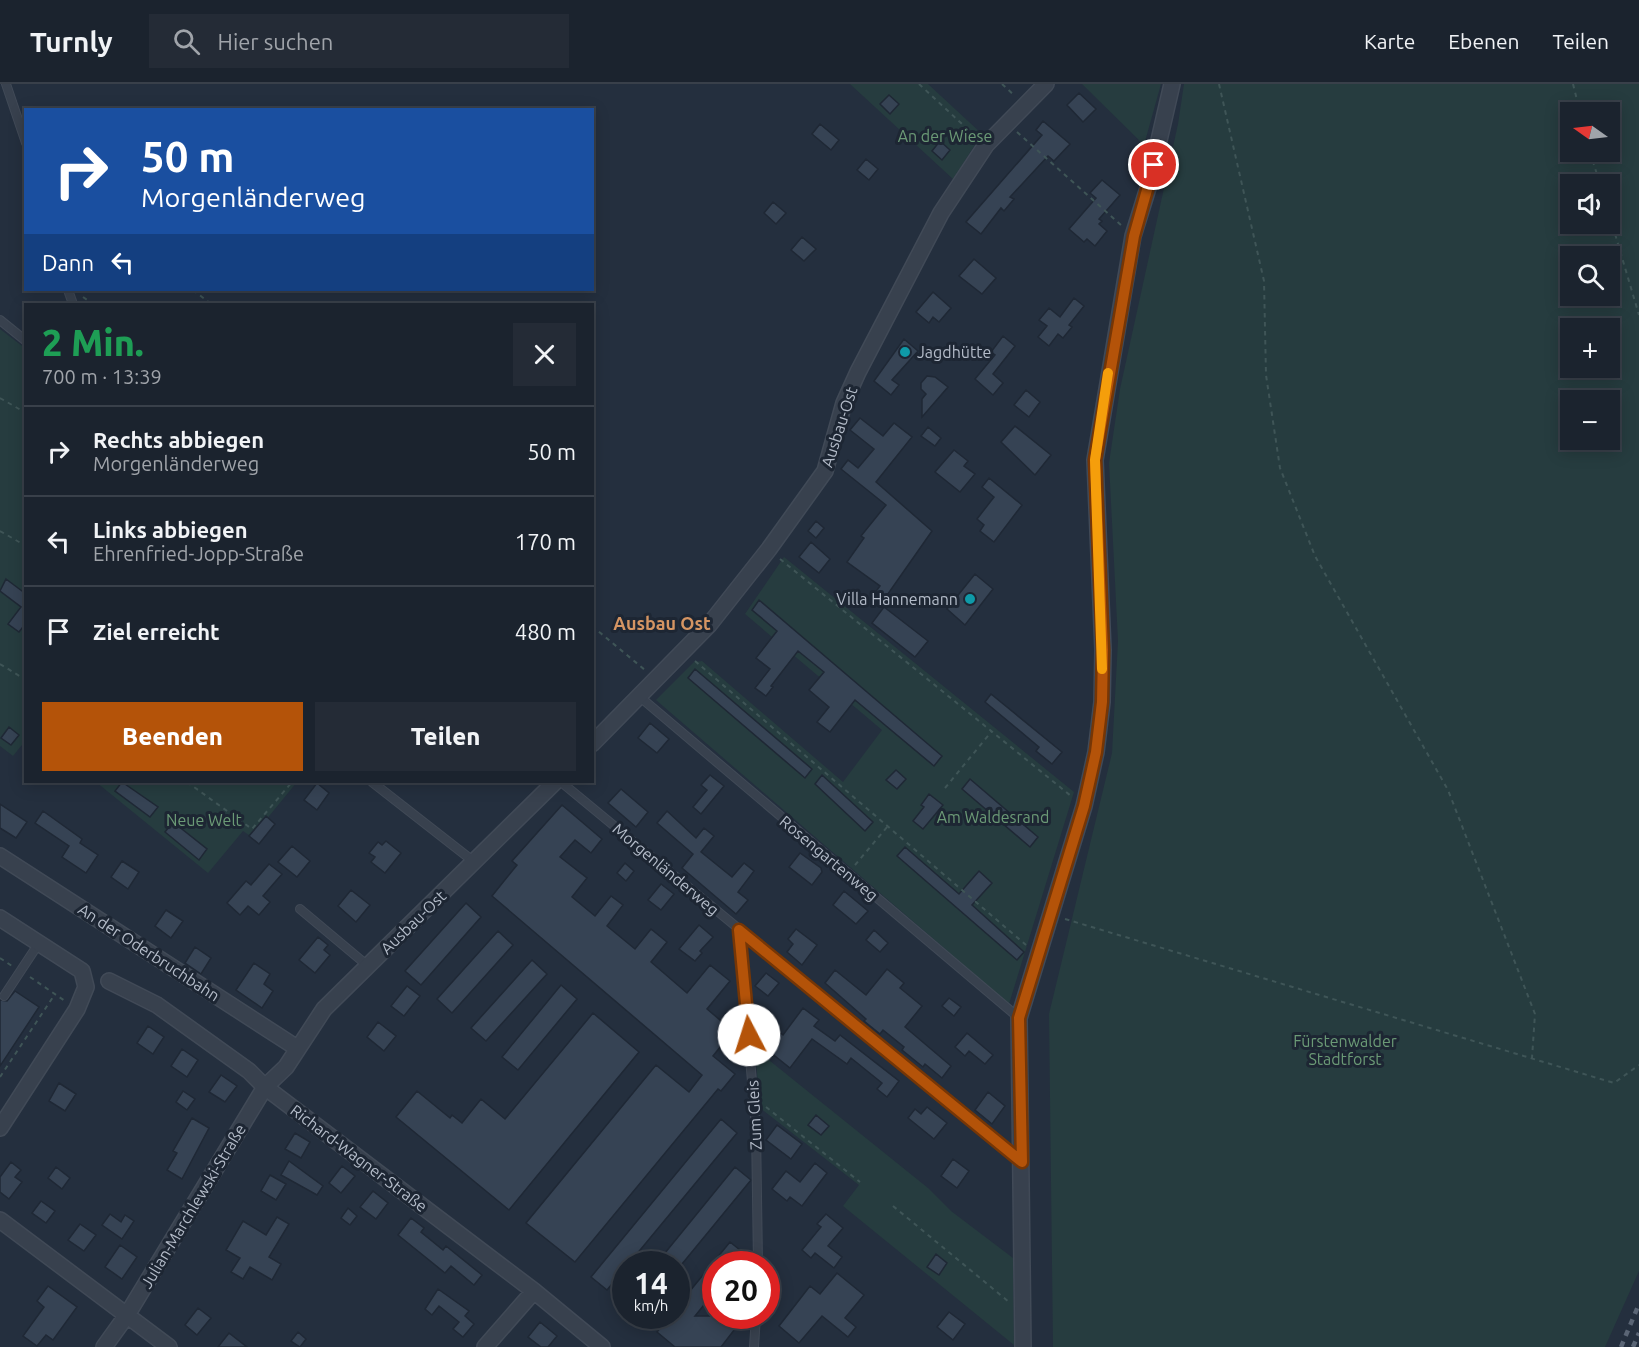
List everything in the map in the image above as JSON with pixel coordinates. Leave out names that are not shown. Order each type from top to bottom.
[{"type":"street","name":"Ausbau-Ost","points":[[594,742],[709,625],[769,549],[825,471],[844,404],[858,372],[941,213],[986,145],[1046,84]]},
{"type":"street","points":[[1023,1347],[1019,1018],[1084,806],[1096,752],[1102,702],[1103,650],[1095,460],[1134,236],[1148,188],[1172,84]]},
{"type":"street","name":"Ausbau-Ost","points":[[286,1067],[324,1009],[552,783]]},
{"type":"street","name":"An der Oderbruchbahn","points":[[0,856],[297,1048]]},
{"type":"street","points":[[0,918],[82,971],[86,987],[77,1009],[0,1128]]},
{"type":"street","name":"Richard-Wagner-Straße","points":[[109,981],[157,1005],[249,1071],[265,1087],[534,1291],[602,1347]]},
{"type":"street","name":"Julian-Marchlewski-Straße","points":[[104,1347],[127,1315],[265,1087],[286,1067]]},
{"type":"street","points":[[0,1220],[169,1347]]},
{"type":"street","points":[[485,1347],[534,1291]]},
{"type":"lane","points":[[6,84],[24,136]]},
{"type":"lane","points":[[0,320],[24,339]]},
{"type":"lane","name":"Rosengartenweg","points":[[640,697],[1019,1018]]},
{"type":"lane","points":[[373,783],[473,861]]},
{"type":"lane","name":"Morgenländerweg","points":[[554,783],[739,930],[1022,1162]]},
{"type":"lane","points":[[300,909],[368,966]]},
{"type":"lane","name":"Zum Gleis","points":[[739,930],[754,1098],[758,1251]]},
{"type":"lane","points":[[4,996],[39,943]]},
{"type":"lane","points":[[754,1347],[755,1329]]},
{"type":"path","points":[[919,84],[986,145]]},
{"type":"path","points":[[1002,84],[1025,105]]},
{"type":"path","points":[[1219,84],[1264,281],[1266,375],[1280,468],[1315,556],[1448,790],[1535,1014],[1532,1058]]},
{"type":"path","points":[[1573,84],[1578,102]]},
{"type":"path","points":[[1006,123],[1134,236]]},
{"type":"path","points":[[1615,234],[1639,315]]},
{"type":"path","points":[[194,291],[210,303]]},
{"type":"path","points":[[0,398],[24,412]]},
{"type":"path","points":[[0,531],[24,545]]},
{"type":"path","points":[[769,549],[1084,806]]},
{"type":"path","points":[[594,628],[657,680]]},
{"type":"path","points":[[684,652],[1038,955]]},
{"type":"path","points":[[0,664],[24,679]]},
{"type":"path","points":[[945,788],[992,731]]},
{"type":"path","points":[[187,783],[252,829],[291,783]]},
{"type":"path","points":[[848,873],[888,826]]},
{"type":"path","points":[[1050,915],[1614,1083],[1639,1065]]},
{"type":"path","points":[[0,958],[77,1009]]},
{"type":"path","points":[[0,1077],[56,994]]},
{"type":"path","points":[[754,1098],[860,1182]]},
{"type":"path","points":[[893,1206],[1023,1313]]},
{"type":"green space","name":"An der Wiese","points":[[850,84],[928,84],[982,134],[953,179]]},
{"type":"green space","points":[[1082,84],[1161,84],[1144,145]]},
{"type":"green space","name":"Fürstenwalder Stadtforst","points":[[1184,84],[1639,84],[1639,1271],[1605,1347],[1053,1347],[1049,1014],[1112,753],[1118,641],[1109,463],[1120,389],[1178,124]]},
{"type":"green space","points":[[0,329],[24,347],[24,742],[13,756],[0,746]]},
{"type":"green space","name":"Am Waldesrand","points":[[784,557],[1074,792],[1009,1004],[656,700],[694,662],[702,661],[843,782],[882,730],[745,614]]},
{"type":"green space","name":"Neue Welt","points":[[97,783],[296,783],[252,837],[243,831],[208,873]]},
{"type":"green space","points":[[755,1049],[928,1188],[951,1211],[1013,1258],[1014,1345],[843,1206],[859,1185],[760,1108]]},
{"type":"building","points":[[1079,93],[1096,109],[1083,122],[1067,105]]},
{"type":"building","points":[[889,95],[899,104],[890,114],[880,104]]},
{"type":"building","points":[[1043,121],[1070,144],[1054,161],[1048,156],[1010,197],[1014,199],[1004,211],[1001,208],[981,234],[966,222],[1042,135],[1036,130]]},
{"type":"building","points":[[820,124],[839,140],[831,150],[812,134]]},
{"type":"building","points":[[940,141],[950,150],[942,160],[932,151]]},
{"type":"building","points":[[866,159],[878,169],[869,180],[857,170]]},
{"type":"building","points":[[1102,180],[1120,195],[1099,219],[1102,221],[1099,224],[1107,231],[1095,246],[1087,239],[1084,242],[1069,229],[1096,198],[1090,193]]},
{"type":"building","points":[[773,202],[786,213],[776,224],[764,213]]},
{"type":"building","points":[[802,237],[816,249],[804,261],[791,250]]},
{"type":"building","points":[[974,259],[996,278],[982,294],[959,276]]},
{"type":"building","points":[[933,292],[951,308],[939,322],[933,317],[929,323],[916,312]]},
{"type":"building","points":[[1074,298],[1084,306],[1069,325],[1072,327],[1063,338],[1058,334],[1049,346],[1038,337],[1047,326],[1039,320],[1049,308],[1060,317]]},
{"type":"building","points":[[1003,336],[1015,346],[993,374],[1003,383],[993,395],[975,379],[995,355],[991,352]]},
{"type":"building","points":[[904,339],[918,351],[892,380],[899,385],[891,395],[874,381]]},
{"type":"building","points":[[927,376],[935,377],[948,387],[922,417],[922,399],[926,394],[921,389],[921,383]]},
{"type":"building","points":[[1026,390],[1040,402],[1029,417],[1014,405]]},
{"type":"building","points":[[860,418],[883,436],[894,423],[912,437],[876,482],[932,531],[883,601],[874,594],[880,586],[847,562],[864,538],[861,536],[886,505],[841,469],[848,460],[858,468],[874,449],[850,430]]},
{"type":"building","points":[[1015,426],[1051,455],[1035,475],[1001,442]]},
{"type":"building","points":[[928,427],[941,438],[935,446],[921,436]]},
{"type":"building","points":[[954,450],[968,461],[964,466],[975,474],[960,492],[935,472]]},
{"type":"building","points":[[989,478],[1022,505],[994,542],[980,531],[984,525],[977,519],[994,497],[982,487]]},
{"type":"building","points":[[816,521],[824,528],[816,538],[808,531]]},
{"type":"building","points":[[811,542],[830,559],[819,573],[799,557]]},
{"type":"building","name":"Villa Hannemann","points":[[975,574],[993,589],[965,625],[947,609]]},
{"type":"building","points":[[6,579],[24,592],[24,626],[19,632],[8,624],[21,607],[0,591]]},
{"type":"building","points":[[759,600],[942,756],[934,766],[855,700],[830,732],[817,722],[829,707],[809,690],[824,672],[798,651],[766,696],[755,688],[770,669],[756,658],[777,631],[752,610]]},
{"type":"building","points":[[884,607],[928,641],[915,657],[872,623]]},
{"type":"building","points":[[695,669],[812,769],[805,778],[688,678]]},
{"type":"building","points":[[991,694],[1062,752],[1052,764],[1036,751],[1039,747],[985,702]]},
{"type":"building","points":[[650,723],[669,739],[657,753],[638,738]]},
{"type":"building","points":[[9,727],[19,735],[11,745],[1,738]]},
{"type":"building","points":[[896,770],[906,779],[897,789],[886,780]]},
{"type":"building","points":[[710,775],[724,786],[701,814],[693,807],[707,790],[701,785]]},
{"type":"building","points":[[822,775],[873,822],[865,831],[815,784]]},
{"type":"building","points":[[970,779],[1038,837],[1030,847],[962,789]]},
{"type":"building","points":[[123,783],[158,807],[150,817],[115,791]]},
{"type":"building","points":[[317,783],[329,793],[317,810],[304,800]]},
{"type":"building","points":[[621,789],[648,812],[636,827],[608,803]]},
{"type":"building","points":[[929,794],[943,805],[923,829],[913,821],[924,807],[921,805]]},
{"type":"building","points":[[0,804],[27,822],[16,838],[0,828]]},
{"type":"building","points":[[562,805],[602,839],[591,853],[575,840],[560,857],[587,878],[572,897],[595,916],[611,896],[623,905],[607,926],[635,949],[651,929],[667,942],[651,962],[687,993],[710,965],[730,981],[707,1009],[733,1031],[713,1056],[735,1074],[721,1091],[718,1089],[575,1262],[526,1223],[656,1065],[689,1092],[702,1075],[492,896],[517,865],[512,861]]},
{"type":"building","points":[[43,811],[82,839],[80,843],[98,855],[86,873],[62,857],[69,846],[35,823]]},
{"type":"building","points":[[667,811],[696,838],[704,828],[714,836],[701,852],[732,877],[744,863],[754,871],[738,892],[748,900],[736,914],[682,868],[693,854],[657,823]]},
{"type":"building","points":[[266,816],[275,824],[259,844],[249,836]]},
{"type":"building","points":[[173,822],[207,849],[199,860],[165,832]]},
{"type":"building","points":[[386,841],[401,853],[385,873],[371,862],[375,857],[369,853],[378,842],[382,845]]},
{"type":"building","points":[[292,846],[310,861],[297,877],[278,862]]},
{"type":"building","points":[[905,847],[959,894],[979,871],[992,883],[972,905],[1024,952],[1017,960],[897,856]]},
{"type":"building","points":[[800,853],[821,868],[822,872],[812,885],[789,867]]},
{"type":"building","points":[[122,861],[139,872],[128,889],[111,877]]},
{"type":"building","points":[[625,863],[634,871],[626,881],[617,873]]},
{"type":"building","points":[[269,864],[282,874],[263,896],[270,902],[259,915],[248,906],[240,915],[227,903],[246,881],[251,885]]},
{"type":"building","points":[[661,884],[674,894],[661,910],[648,900]]},
{"type":"building","points":[[351,890],[370,905],[356,922],[338,906]]},
{"type":"building","points":[[844,891],[868,911],[856,924],[833,905]]},
{"type":"building","points":[[466,903],[481,917],[421,985],[405,971]]},
{"type":"building","points":[[166,910],[183,921],[171,938],[155,926]]},
{"type":"building","points":[[699,925],[713,937],[700,951],[702,953],[695,961],[679,949]]},
{"type":"building","points":[[796,929],[817,945],[802,965],[787,952],[793,944],[788,939]]},
{"type":"building","points":[[874,930],[888,943],[880,952],[866,940]]},
{"type":"building","points":[[498,931],[513,945],[452,1013],[437,999]]},
{"type":"building","points":[[318,937],[328,945],[324,950],[330,955],[315,973],[299,960]]},
{"type":"building","points":[[195,947],[211,958],[201,974],[185,963]]},
{"type":"building","points":[[532,960],[547,974],[486,1041],[471,1028]]},
{"type":"building","points":[[254,963],[270,974],[264,984],[273,991],[262,1008],[236,990]]},
{"type":"building","points":[[887,969],[904,983],[900,988],[922,1006],[905,1027],[951,1066],[942,1078],[925,1064],[923,1067],[902,1050],[904,1047],[883,1030],[880,1034],[825,983],[835,970],[866,995]]},
{"type":"building","points":[[766,973],[779,983],[768,996],[755,986]]},
{"type":"building","points":[[561,985],[577,999],[518,1070],[502,1057]]},
{"type":"building","points":[[407,986],[420,996],[404,1016],[391,1006]]},
{"type":"building","points":[[15,991],[39,1007],[0,1066],[0,1000],[7,1001]]},
{"type":"building","points":[[949,998],[961,1007],[954,1016],[942,1006]]},
{"type":"building","points":[[803,1008],[819,1020],[814,1026],[835,1041],[840,1035],[899,1081],[887,1097],[877,1089],[882,1083],[851,1058],[847,1064],[812,1039],[790,1068],[765,1048],[778,1031],[783,1035]]},
{"type":"building","points":[[593,1013],[639,1052],[509,1210],[396,1117],[417,1091],[450,1118],[452,1115],[462,1123],[481,1099],[505,1119]]},
{"type":"building","points":[[378,1022],[396,1036],[384,1051],[367,1037]]},
{"type":"building","points":[[148,1026],[164,1037],[153,1054],[137,1043]]},
{"type":"building","points":[[967,1033],[993,1055],[985,1064],[969,1051],[965,1056],[955,1047]]},
{"type":"building","points":[[182,1049],[198,1060],[187,1077],[171,1066]]},
{"type":"building","points":[[221,1075],[237,1086],[225,1102],[209,1092]]},
{"type":"building","points":[[59,1083],[76,1094],[65,1111],[49,1101]]},
{"type":"building","points":[[183,1091],[195,1099],[187,1110],[176,1102]]},
{"type":"building","points":[[988,1092],[1005,1106],[992,1124],[975,1110]]},
{"type":"building","points":[[927,1107],[947,1123],[934,1139],[908,1118],[915,1109],[921,1114]]},
{"type":"building","points":[[816,1115],[829,1126],[821,1135],[808,1125]]},
{"type":"building","points":[[192,1118],[209,1128],[182,1179],[167,1170],[177,1153],[173,1151]]},
{"type":"building","points":[[721,1119],[737,1133],[639,1251],[612,1251]]},
{"type":"building","points":[[777,1125],[802,1144],[791,1159],[766,1140]]},
{"type":"building","points":[[295,1133],[310,1142],[301,1158],[285,1149]]},
{"type":"building","points":[[953,1159],[969,1171],[957,1188],[941,1176]]},
{"type":"building","points":[[289,1161],[323,1186],[317,1195],[281,1175]]},
{"type":"building","points":[[11,1162],[21,1170],[15,1177],[22,1182],[9,1199],[0,1192],[0,1177]]},
{"type":"building","points":[[815,1163],[827,1173],[802,1206],[790,1197],[787,1201],[772,1189],[786,1171],[800,1182]]},
{"type":"building","points":[[342,1166],[355,1176],[341,1193],[329,1183]]},
{"type":"building","points":[[56,1167],[70,1178],[62,1189],[48,1178]]},
{"type":"building","points":[[735,1167],[751,1180],[690,1254],[690,1251],[667,1251]]},
{"type":"building","points":[[270,1175],[286,1184],[276,1200],[261,1191]]},
{"type":"building","points":[[373,1191],[388,1203],[376,1219],[360,1207]]},
{"type":"building","points":[[41,1201],[55,1211],[46,1223],[32,1213]]},
{"type":"building","points":[[348,1208],[357,1216],[350,1225],[341,1218]]},
{"type":"building","points":[[110,1214],[121,1222],[125,1215],[134,1221],[122,1239],[102,1225]]},
{"type":"building","points":[[826,1214],[843,1228],[828,1246],[842,1257],[834,1268],[815,1253],[811,1258],[802,1250],[821,1227],[817,1224]]},
{"type":"building","points":[[277,1217],[289,1224],[269,1257],[281,1264],[272,1280],[250,1267],[243,1279],[231,1272],[240,1258],[226,1250],[243,1221],[266,1235]]},
{"type":"building","points":[[411,1218],[424,1228],[421,1232],[443,1250],[446,1246],[482,1275],[474,1285],[451,1266],[445,1273],[398,1235]]},
{"type":"building","points":[[80,1224],[96,1235],[84,1251],[68,1240]]},
{"type":"building","points":[[730,1242],[741,1251],[723,1251]]},
{"type":"building","points":[[120,1245],[137,1257],[122,1279],[105,1267]]},
{"type":"building","points":[[612,1251],[612,1284],[607,1290],[591,1277]]},
{"type":"building","points":[[936,1254],[947,1263],[939,1275],[927,1267]]},
{"type":"building","points":[[837,1273],[864,1295],[845,1318],[856,1327],[848,1337],[822,1316],[799,1343],[780,1325],[810,1286],[820,1294]]},
{"type":"building","points":[[702,1276],[702,1307],[695,1316],[702,1316],[702,1329],[735,1329],[721,1347],[675,1347],[657,1332],[659,1329],[690,1329],[690,1291]]},
{"type":"building","points":[[48,1286],[77,1307],[53,1340],[46,1335],[37,1346],[23,1336],[44,1307],[37,1301]]},
{"type":"building","points":[[438,1289],[469,1311],[465,1316],[474,1324],[463,1337],[453,1329],[459,1322],[439,1306],[432,1315],[425,1309]]},
{"type":"building","points":[[198,1308],[211,1318],[197,1335],[185,1325]]},
{"type":"building","points":[[949,1312],[965,1324],[953,1340],[937,1327]]},
{"type":"building","points":[[540,1322],[557,1336],[548,1347],[541,1347],[528,1337]]},
{"type":"building","points":[[298,1332],[306,1339],[300,1347],[291,1341]]},
{"type":"building","points":[[229,1333],[247,1347],[218,1347]]},
{"type":"railway","points":[[1621,1347],[1639,1304]]},
{"type":"railway","points":[[1633,1347],[1639,1333]]},
{"type":"slow traffic","points":[[1102,669],[1095,460],[1108,373]]},
{"type":"place","name":"Jagdhütte","points":[[905,352]]},
{"type":"place","name":"Villa Hannemann","points":[[970,599]]},
{"type":"district","name":"Ausbau Ost","points":[[662,623]]},
{"type":"route","points":[[749,1035],[739,930],[1022,1162],[1019,1018],[1084,806],[1096,752],[1102,702],[1103,650],[1095,460],[1107,379],[1134,236],[1154,165]]}]
